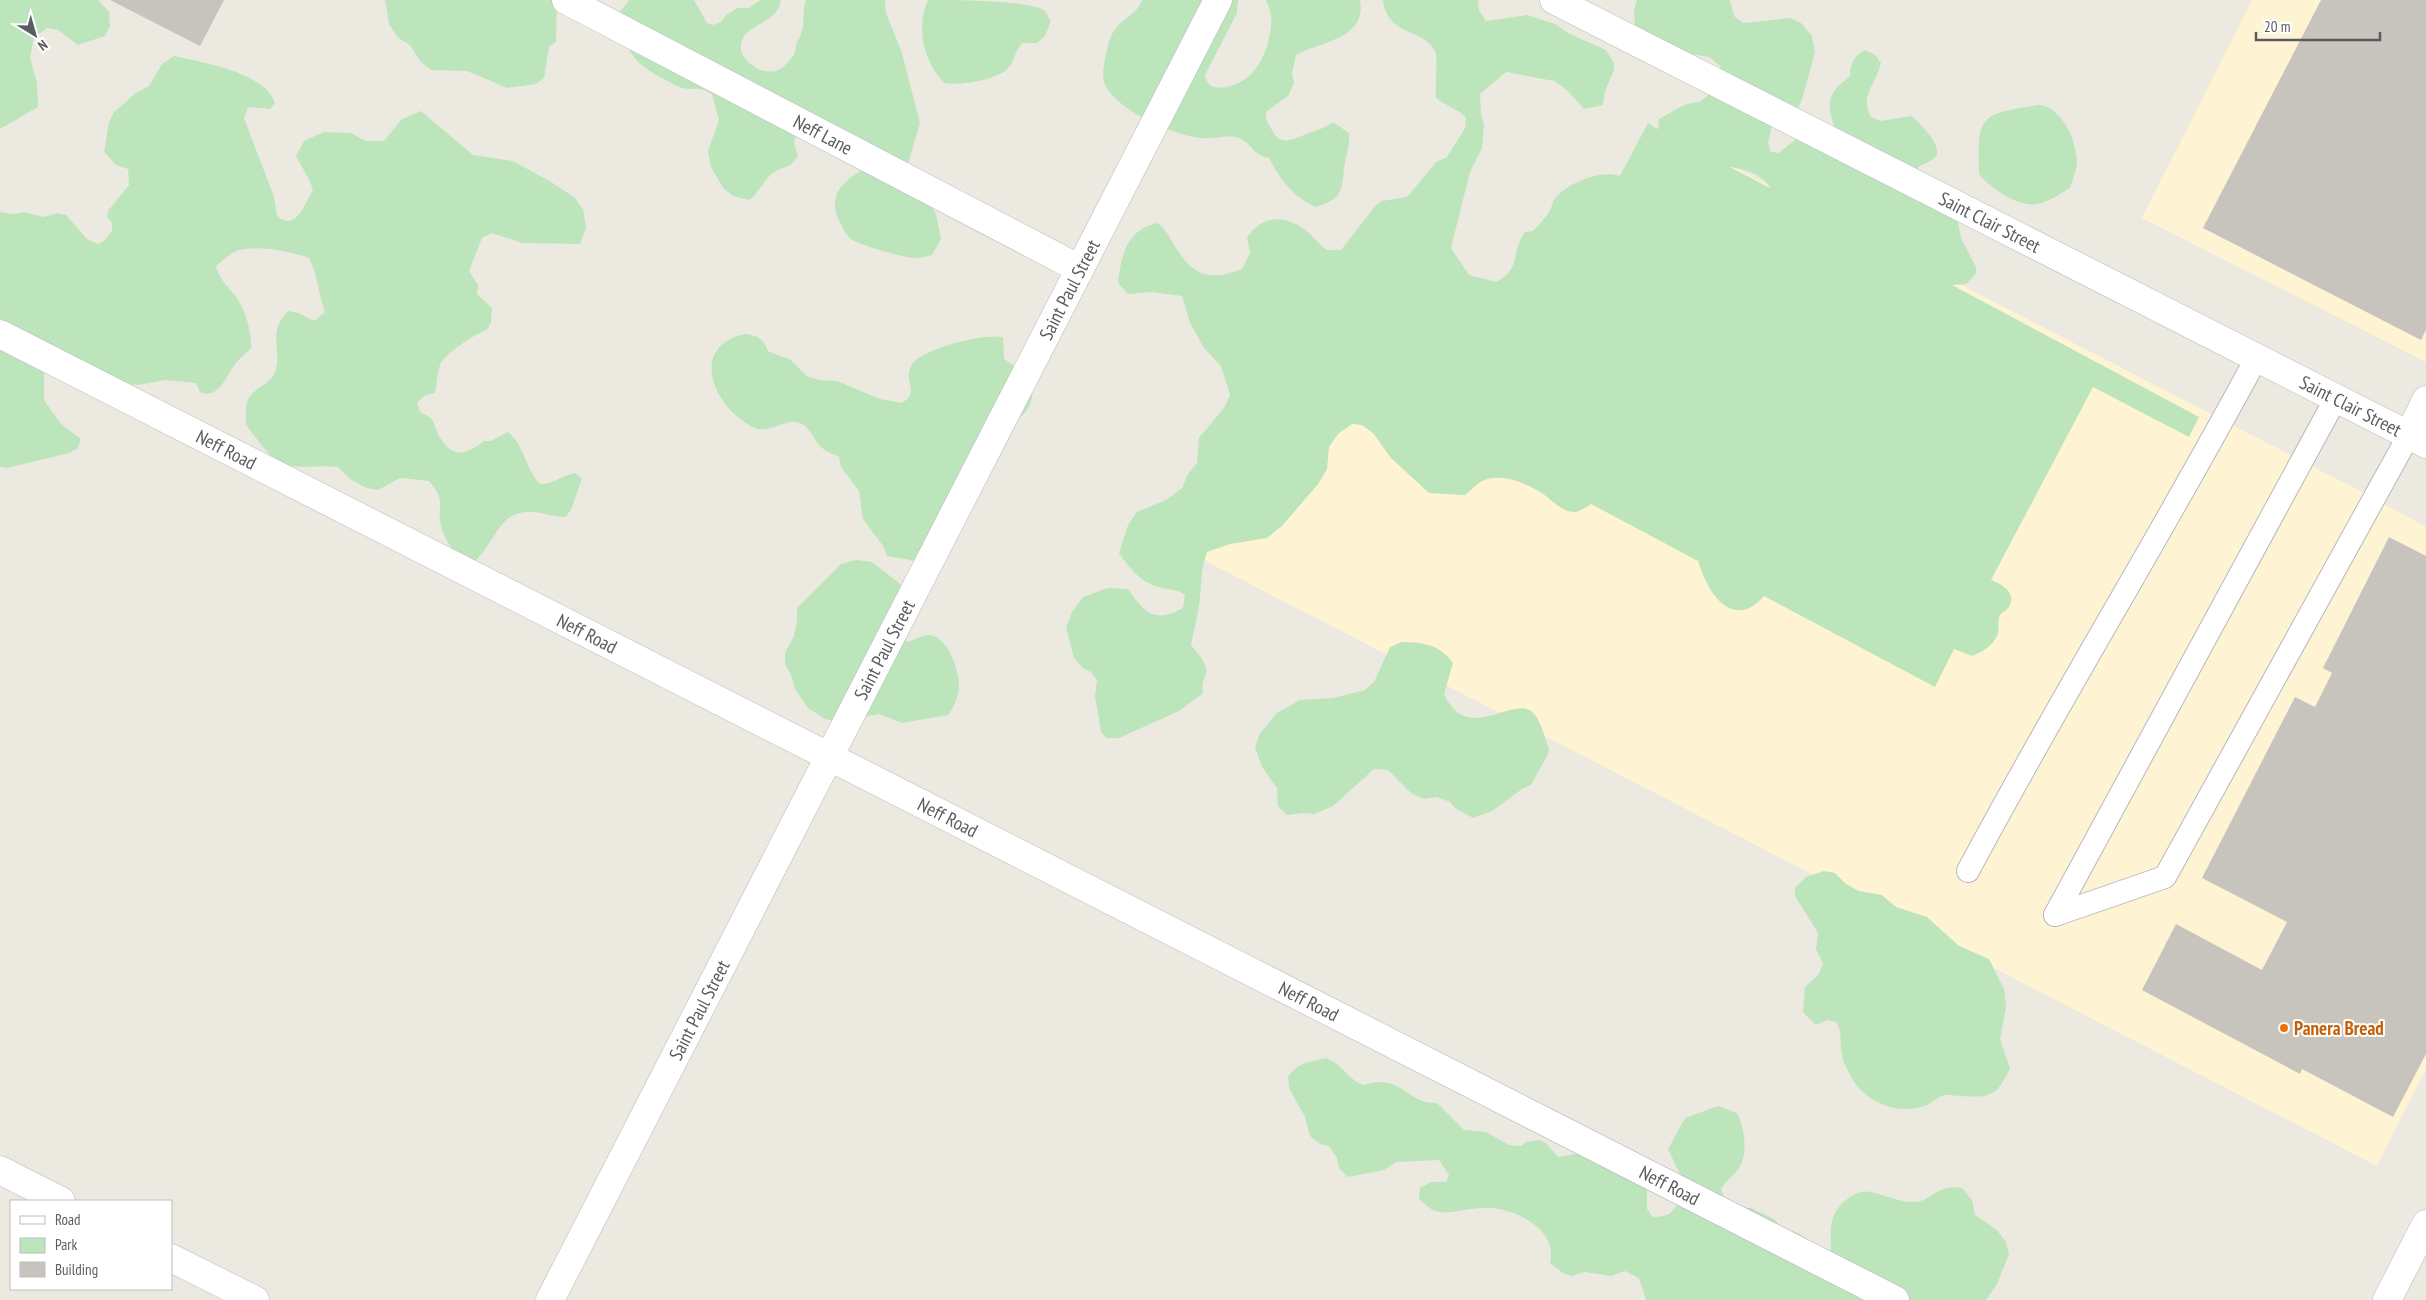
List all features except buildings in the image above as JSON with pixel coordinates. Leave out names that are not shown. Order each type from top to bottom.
[{"type":"street","name":"Neff Lane","points":[[566,0],[1080,269]]},
{"type":"street","name":"Saint Paul Street","points":[[550,1300],[1218,0]]},
{"type":"street","name":"Saint Clair Street","points":[[1554,0],[2417,439]]},
{"type":"street","name":"Neff Road","points":[[0,334],[1895,1300]]},
{"type":"street","points":[[2417,439],[2426,400]]},
{"type":"street","points":[[0,1170],[59,1200]]},
{"type":"street","points":[[2387,1300],[2426,1224]]},
{"type":"street","points":[[172,1258],[255,1300]]},
{"type":"lane","points":[[1968,871],[2014,784],[2191,480],[2257,358]]},
{"type":"lane","points":[[2336,398],[2054,915],[2166,877],[2417,439]]},
{"type":"shaded area","points":[[2252,0],[2426,0],[2426,362],[2142,218]]},
{"type":"shaded area","points":[[1648,123],[2426,527],[2426,1069],[2377,1166],[1200,558],[1304,355],[1481,446]]},
{"type":"green space","points":[[0,0],[98,0],[109,12],[110,26],[105,36],[78,45],[58,30],[47,28],[34,38],[30,57],[37,83],[38,107],[0,129]]},
{"type":"green space","points":[[385,0],[557,0],[556,42],[549,47],[544,78],[536,84],[507,88],[467,71],[431,70],[420,61],[410,45],[398,38],[389,24]]},
{"type":"green space","points":[[629,0],[694,0],[707,23],[713,25],[722,21],[726,15],[738,8],[749,8],[760,0],[781,0],[773,15],[748,32],[743,37],[741,44],[741,50],[748,62],[760,70],[774,71],[782,68],[794,55],[796,44],[801,35],[806,0],[885,0],[886,13],[902,53],[920,123],[908,164],[914,181],[936,214],[941,239],[932,255],[912,258],[873,248],[851,239],[837,216],[835,199],[841,186],[865,168],[796,132],[794,144],[798,155],[795,160],[789,166],[773,173],[749,200],[733,196],[723,188],[711,167],[708,151],[719,120],[712,94],[700,89],[688,89],[678,86],[652,72],[637,60],[627,46],[618,15]]},
{"type":"green space","points":[[928,0],[987,1],[1032,6],[1042,9],[1051,21],[1045,36],[1037,43],[1023,43],[1017,50],[1012,63],[1000,74],[991,78],[960,84],[944,83],[931,65],[924,44],[922,21]]},
{"type":"green space","points":[[1142,0],[1238,0],[1237,13],[1205,75],[1207,82],[1217,88],[1231,86],[1244,80],[1255,70],[1260,62],[1267,46],[1271,29],[1271,15],[1266,0],[1360,0],[1360,13],[1357,23],[1350,31],[1330,42],[1296,55],[1292,73],[1294,83],[1288,96],[1266,112],[1269,126],[1275,135],[1282,140],[1294,139],[1333,122],[1349,133],[1341,189],[1335,198],[1316,207],[1300,198],[1288,187],[1269,158],[1255,152],[1241,139],[1236,137],[1200,138],[1188,136],[1145,119],[1119,102],[1104,82],[1103,76],[1108,47],[1111,36],[1120,23],[1137,9]]},
{"type":"green space","points":[[1383,0],[1478,0],[1479,10],[1486,21],[1527,15],[1555,24],[1568,33],[1606,50],[1614,63],[1614,70],[1605,91],[1603,105],[1584,109],[1567,90],[1554,81],[1506,72],[1480,94],[1481,115],[1484,124],[1482,148],[1470,172],[1451,248],[1469,275],[1496,282],[1504,277],[1513,266],[1518,247],[1525,232],[1533,231],[1546,216],[1554,200],[1560,194],[1575,183],[1594,176],[1612,174],[1620,176],[1648,123],[1658,129],[1659,119],[1684,105],[1701,101],[1721,85],[1720,66],[1709,57],[1691,54],[1635,30],[1634,10],[1637,0],[1730,0],[1734,16],[1743,23],[1791,18],[1801,23],[1812,36],[1815,52],[1802,100],[1797,110],[1772,125],[1768,143],[1771,152],[1779,153],[1802,134],[1835,128],[1830,111],[1830,99],[1833,93],[1850,76],[1852,64],[1858,55],[1865,50],[1875,55],[1881,63],[1868,96],[1868,109],[1871,117],[1881,121],[1911,116],[1929,134],[1936,146],[1936,156],[1918,167],[1916,176],[1956,213],[1961,238],[1976,267],[1976,274],[1966,284],[1952,285],[2199,417],[2189,437],[2093,387],[1991,580],[1999,583],[2011,596],[2009,607],[1999,617],[1998,631],[1994,641],[1988,648],[1972,656],[1954,649],[1935,687],[1764,596],[1752,606],[1741,610],[1731,609],[1722,604],[1714,595],[1698,561],[1591,504],[1578,511],[1569,511],[1529,486],[1504,478],[1488,479],[1480,482],[1465,495],[1429,493],[1391,458],[1373,433],[1362,425],[1352,424],[1338,434],[1329,447],[1327,469],[1319,483],[1282,526],[1267,538],[1230,544],[1207,552],[1203,566],[1199,606],[1191,645],[1202,658],[1206,669],[1203,693],[1179,711],[1119,738],[1106,738],[1101,732],[1095,696],[1097,680],[1091,672],[1084,669],[1074,658],[1066,627],[1072,612],[1083,597],[1108,588],[1128,589],[1139,604],[1157,615],[1173,613],[1183,608],[1185,595],[1148,583],[1132,570],[1119,553],[1128,525],[1137,512],[1166,500],[1182,488],[1188,474],[1197,463],[1199,438],[1224,408],[1230,395],[1221,366],[1204,348],[1190,323],[1182,296],[1152,292],[1128,294],[1118,283],[1124,253],[1133,237],[1139,231],[1158,223],[1183,258],[1197,271],[1204,274],[1221,275],[1242,269],[1250,253],[1247,238],[1259,225],[1266,222],[1280,219],[1288,221],[1304,229],[1327,250],[1341,250],[1376,205],[1382,201],[1407,197],[1436,162],[1447,157],[1465,128],[1466,118],[1436,98],[1436,54],[1430,44],[1398,26],[1386,12]],"holes":[[[1730,167],[1758,176],[1770,188]]]},
{"type":"green space","points":[[174,56],[232,70],[259,84],[269,93],[275,103],[270,109],[248,107],[244,118],[274,197],[277,216],[284,220],[289,221],[299,215],[313,190],[296,156],[304,141],[324,132],[351,133],[366,141],[384,141],[402,119],[421,111],[473,155],[513,161],[574,197],[583,209],[586,228],[580,244],[522,243],[492,233],[482,238],[469,271],[478,285],[477,294],[492,308],[491,322],[487,330],[460,345],[442,361],[435,393],[426,395],[417,403],[420,412],[431,418],[439,436],[454,451],[465,452],[484,441],[491,441],[508,432],[518,443],[531,472],[540,484],[549,483],[575,473],[582,479],[571,510],[565,517],[530,512],[511,516],[499,528],[476,560],[469,559],[456,553],[444,535],[440,521],[439,498],[429,481],[400,478],[378,490],[366,488],[350,479],[338,467],[300,467],[285,465],[275,460],[246,424],[247,402],[249,397],[270,380],[275,372],[277,364],[276,334],[281,319],[288,311],[299,313],[314,321],[325,312],[309,258],[265,248],[236,251],[216,266],[224,282],[243,308],[251,338],[251,349],[236,363],[218,390],[207,394],[200,392],[196,383],[165,380],[138,385],[118,383],[44,367],[44,400],[61,424],[81,439],[78,448],[69,453],[7,468],[0,467],[0,212],[14,214],[24,212],[43,217],[58,213],[66,215],[87,239],[98,244],[104,241],[112,231],[112,223],[107,217],[108,211],[129,185],[128,169],[116,165],[104,152],[109,122],[114,112],[136,93],[149,86],[162,64]]},
{"type":"green space","points":[[2038,105],[2047,107],[2061,118],[2071,134],[2077,164],[2070,188],[2046,201],[2030,204],[2014,200],[1997,191],[1979,174],[1979,139],[1986,120],[1994,115],[2004,111]]},
{"type":"green space","points":[[745,334],[759,338],[768,351],[791,360],[807,376],[819,380],[837,381],[880,399],[902,403],[910,394],[910,369],[919,358],[941,348],[970,339],[983,337],[1003,338],[1004,359],[1020,370],[1028,379],[1031,387],[1031,402],[1024,414],[1005,428],[916,561],[887,556],[883,546],[863,519],[859,491],[841,467],[839,457],[822,448],[809,429],[796,422],[765,429],[755,428],[728,408],[719,394],[713,379],[712,365],[716,352],[727,341]]},
{"type":"green space","points":[[856,560],[872,562],[899,583],[915,606],[904,636],[907,642],[930,635],[936,637],[947,648],[955,663],[959,686],[955,702],[948,715],[902,723],[879,714],[838,722],[825,719],[808,708],[795,689],[785,664],[785,653],[794,636],[797,608],[841,564]]},
{"type":"green space","points":[[1402,642],[1431,646],[1437,648],[1448,657],[1453,663],[1444,694],[1454,710],[1466,717],[1479,718],[1518,708],[1528,709],[1536,716],[1549,749],[1531,785],[1522,789],[1492,811],[1473,818],[1455,808],[1450,802],[1437,797],[1424,799],[1412,794],[1388,770],[1374,769],[1333,806],[1314,814],[1287,815],[1278,806],[1277,788],[1262,767],[1255,747],[1260,733],[1277,713],[1300,700],[1333,698],[1365,690],[1374,682],[1390,647]]},
{"type":"green space","points":[[1824,871],[1835,873],[1846,884],[1859,891],[1882,895],[1896,907],[1927,917],[1959,946],[1989,959],[2004,989],[2006,1007],[2000,1039],[2010,1068],[2001,1085],[1991,1094],[1978,1097],[1944,1095],[1918,1108],[1899,1109],[1889,1107],[1872,1099],[1857,1086],[1843,1058],[1840,1034],[1836,1022],[1828,1020],[1816,1025],[1803,1012],[1805,987],[1819,974],[1823,963],[1816,949],[1818,933],[1795,896],[1795,888],[1806,877]]},
{"type":"green space","points":[[1326,1058],[1337,1064],[1353,1079],[1363,1085],[1387,1082],[1418,1099],[1437,1103],[1464,1130],[1486,1132],[1509,1145],[1521,1146],[1526,1142],[1540,1140],[1546,1143],[1558,1157],[1581,1153],[1647,1181],[1647,1209],[1653,1217],[1665,1216],[1684,1197],[1704,1189],[1699,1183],[1683,1181],[1668,1149],[1685,1118],[1718,1106],[1737,1113],[1742,1124],[1744,1138],[1744,1152],[1741,1164],[1721,1189],[1727,1204],[1737,1208],[1751,1208],[1774,1219],[1781,1227],[1800,1234],[1809,1245],[1831,1256],[1831,1225],[1833,1218],[1840,1206],[1854,1194],[1861,1192],[1876,1193],[1899,1200],[1916,1202],[1922,1201],[1947,1188],[1962,1188],[1972,1200],[1975,1215],[1997,1230],[2006,1242],[2009,1254],[1997,1284],[1986,1300],[1646,1300],[1639,1278],[1625,1271],[1611,1276],[1585,1272],[1572,1276],[1563,1273],[1550,1263],[1551,1251],[1547,1239],[1540,1230],[1519,1215],[1494,1208],[1477,1208],[1455,1212],[1431,1209],[1419,1199],[1420,1188],[1431,1182],[1446,1182],[1449,1175],[1439,1160],[1396,1162],[1384,1170],[1348,1177],[1339,1168],[1337,1158],[1329,1146],[1320,1144],[1310,1136],[1305,1117],[1289,1088],[1288,1077],[1296,1068],[1305,1063]]},
{"type":"place","name":"Panera Bread","points":[[2284,1028]]}]
